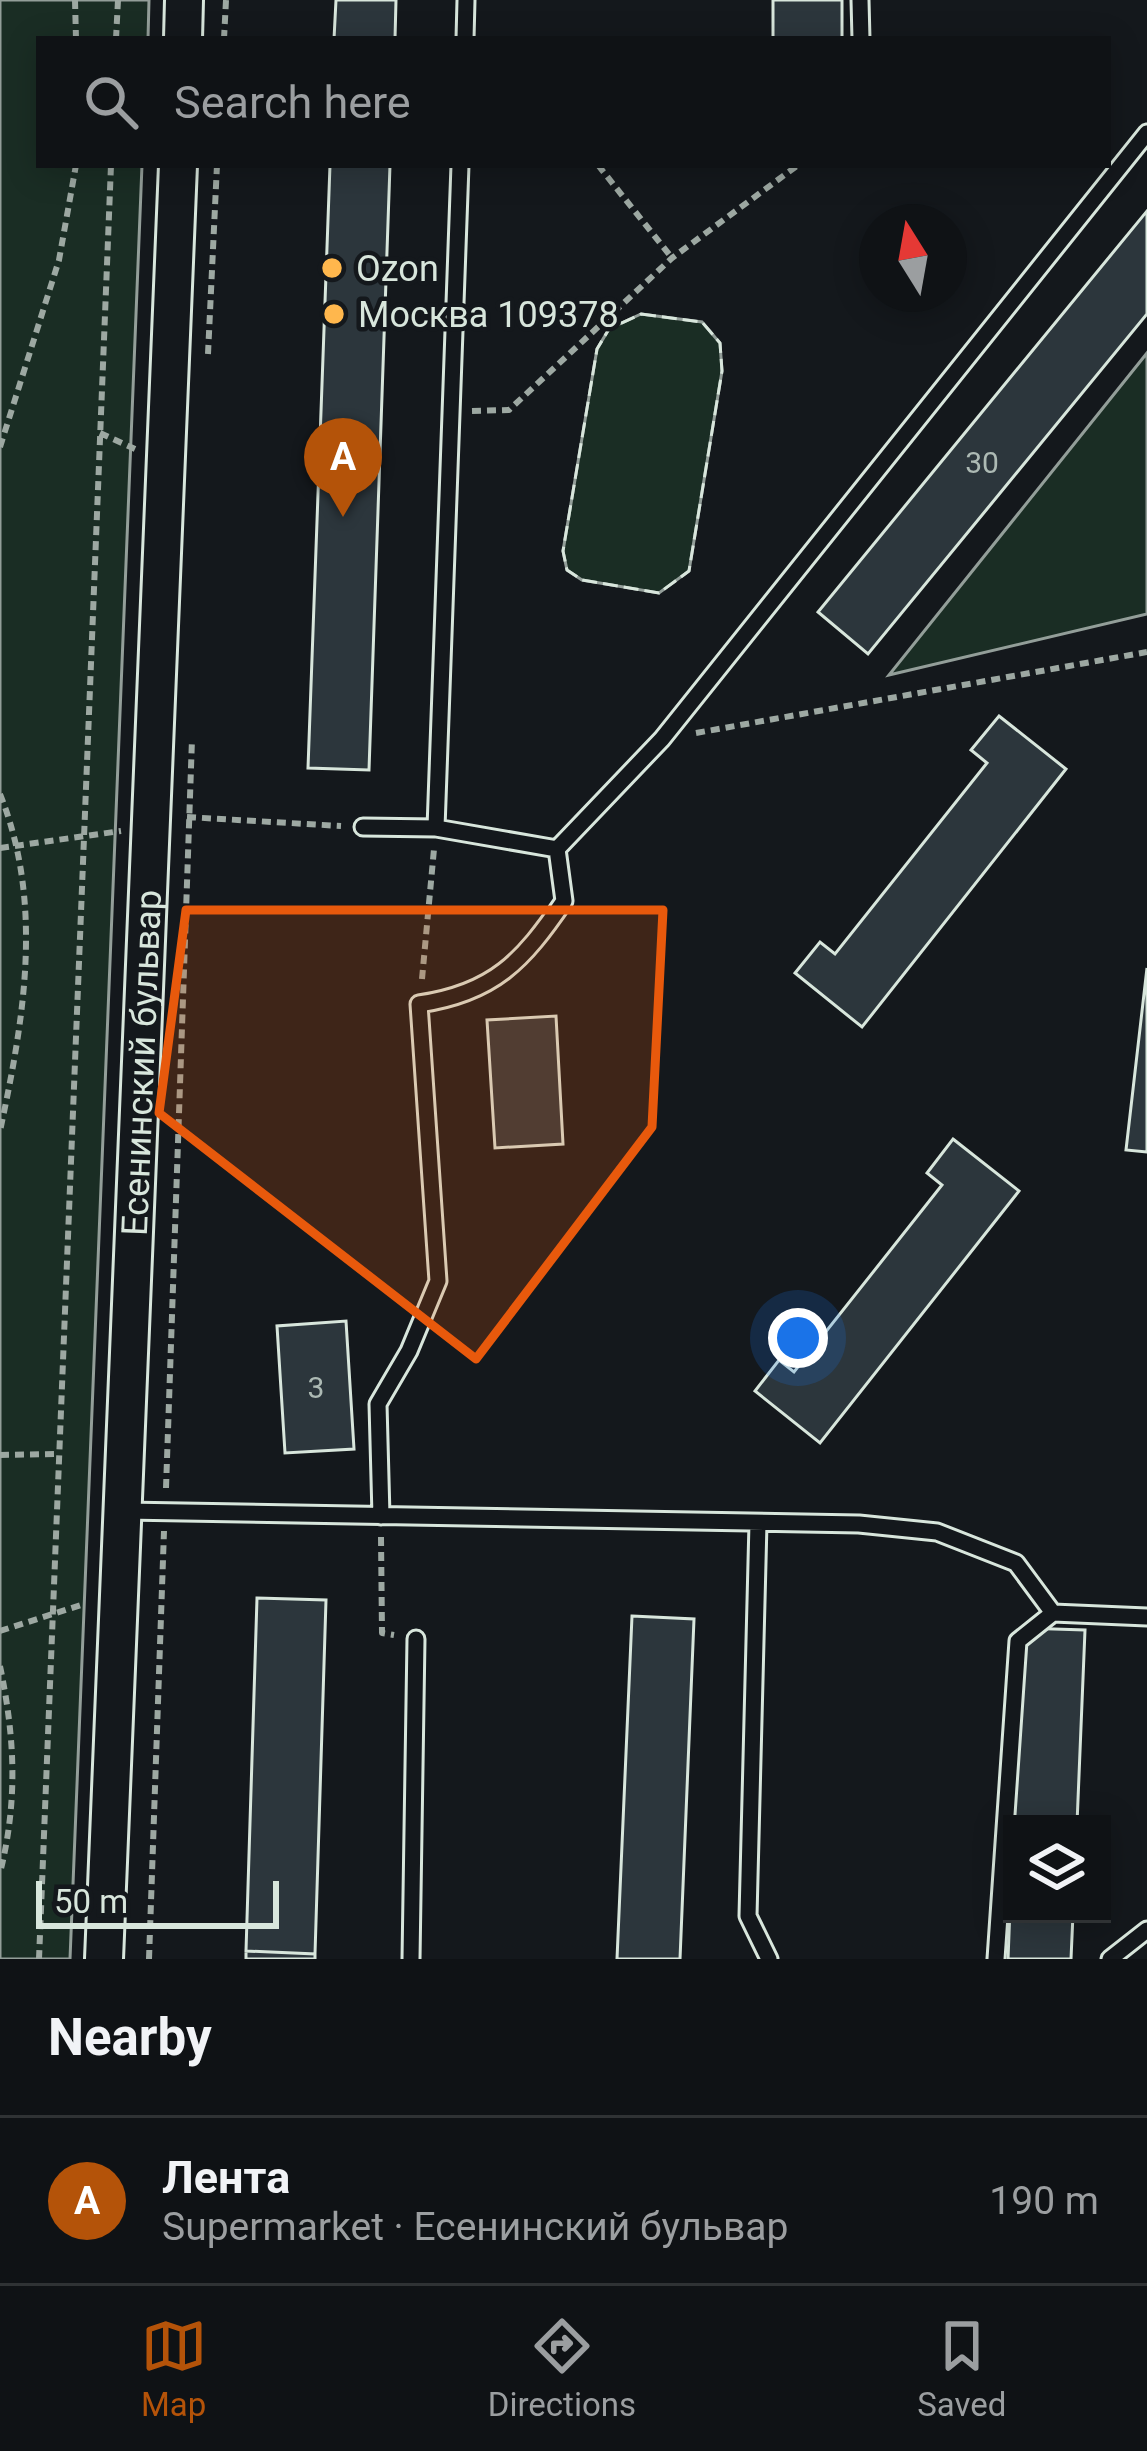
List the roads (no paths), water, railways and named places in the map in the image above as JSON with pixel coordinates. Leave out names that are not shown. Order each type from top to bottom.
[{"type":"street","points":[[183,36],[184,0]]},
{"type":"street","name":"Есенинский бульвар","points":[[104,1959],[178,168]]},
{"type":"lane","points":[[465,36],[466,0]]},
{"type":"lane","points":[[860,0],[861,36]]},
{"type":"lane","points":[[557,849],[662,739],[1147,133]]},
{"type":"lane","points":[[436,828],[460,168]]},
{"type":"lane","points":[[363,827],[436,828],[557,849]]},
{"type":"lane","points":[[381,1516],[378,1404],[410,1351],[438,1281],[419,1004],[466,997],[528,955],[564,901],[557,849]]},
{"type":"lane","points":[[124,1510],[758,1523],[937,1532],[1016,1563],[1053,1613]]},
{"type":"lane","points":[[758,1523],[748,1916],[769,1959]]},
{"type":"lane","points":[[996,1959],[1018,1641],[1053,1613],[1147,1617]]},
{"type":"lane","points":[[411,1959],[416,1640]]},
{"type":"lane","points":[[1110,1959],[1147,1930]]},
{"type":"place","name":"Ozon","points":[[332,268]]},
{"type":"place","name":"Москва 109378","points":[[334,314]]},
{"type":"place","name":"Лента","points":[[343,517]]}]
